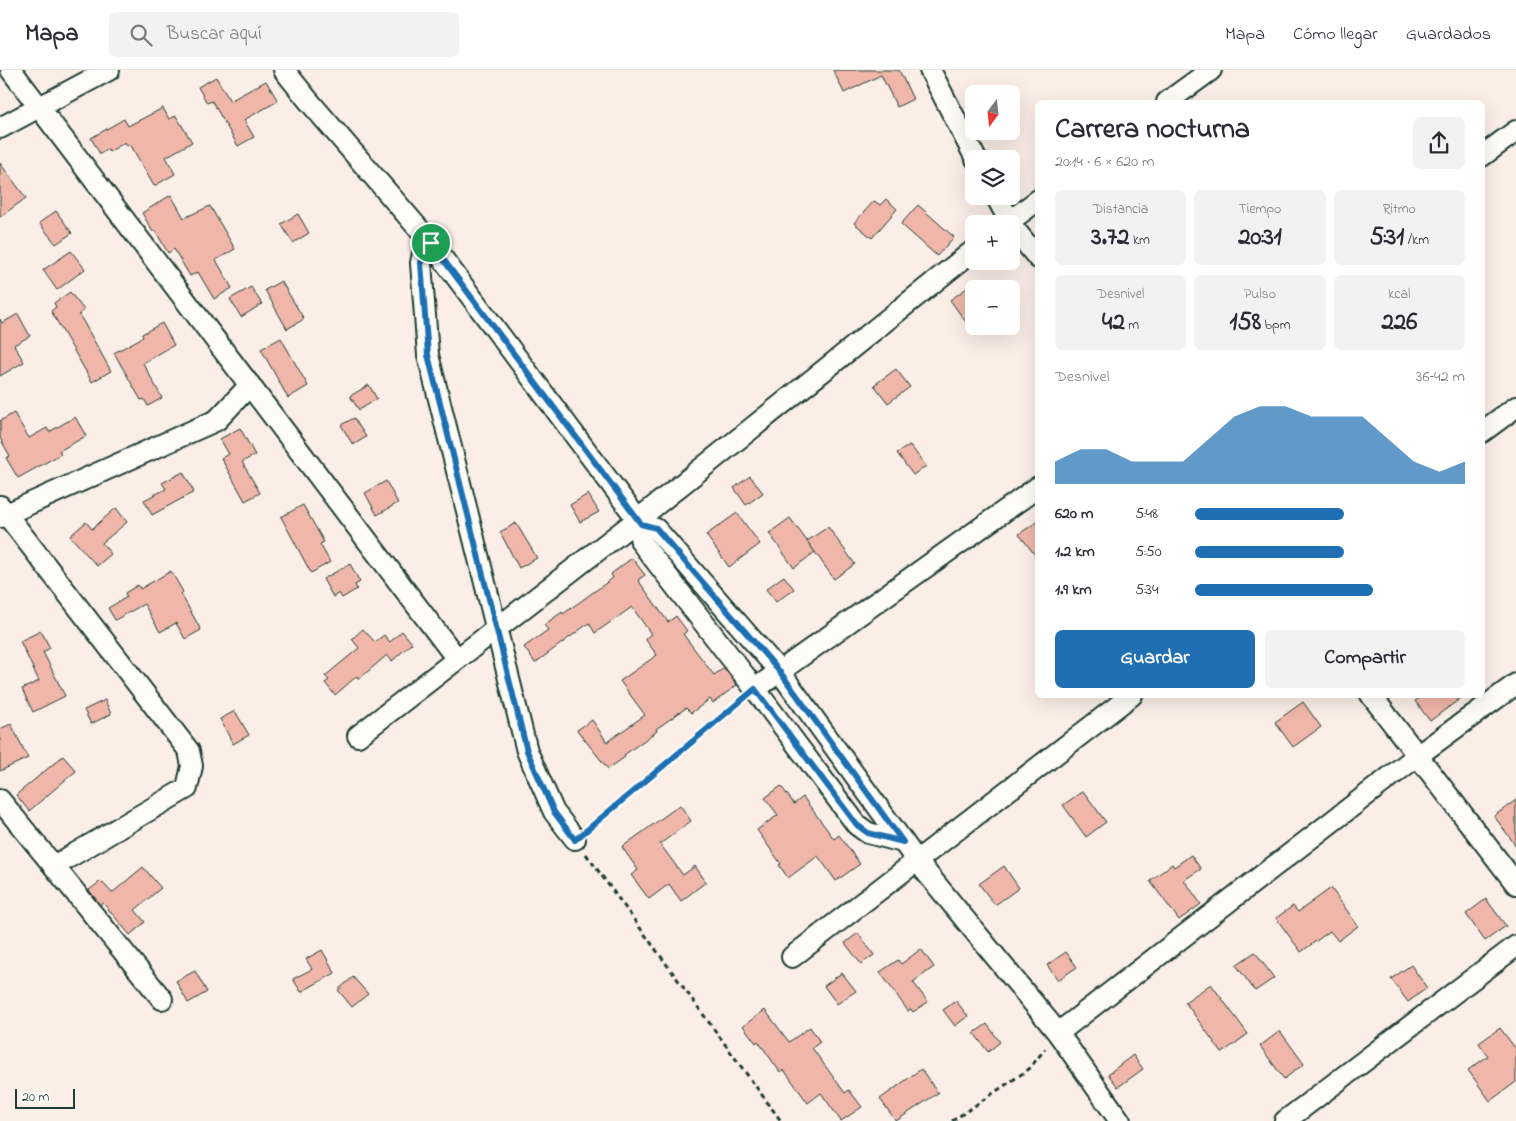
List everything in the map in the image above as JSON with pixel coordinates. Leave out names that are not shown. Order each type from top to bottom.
[{"type":"street","points":[[11,70],[457,659]]},
{"type":"street","points":[[0,128],[108,70]]},
{"type":"street","points":[[284,70],[431,243],[639,522],[656,528],[780,672],[917,861],[1058,1033],[1120,1121]]},
{"type":"street","points":[[930,70],[971,150]]},
{"type":"street","points":[[1170,100],[1210,70]]},
{"type":"street","points":[[1485,154],[1516,131]]},
{"type":"street","points":[[1019,215],[1035,202]]},
{"type":"street","points":[[1020,236],[1035,254]]},
{"type":"street","points":[[431,243],[423,253],[421,263],[428,355],[527,751],[554,812],[575,840]]},
{"type":"street","points":[[358,736],[496,629],[639,522],[965,257]]},
{"type":"street","points":[[54,866],[187,788],[192,766],[189,751],[2,513],[217,420],[250,385]]},
{"type":"street","points":[[1485,430],[1516,407]]},
{"type":"street","points":[[755,689],[1035,489]]},
{"type":"street","points":[[639,522],[641,542],[857,825],[868,833],[903,842]]},
{"type":"street","points":[[1058,1033],[1417,756],[1516,684]]},
{"type":"street","points":[[792,957],[1128,698]]},
{"type":"street","points":[[1373,698],[1516,884]]},
{"type":"street","points":[[0,800],[162,998]]},
{"type":"street","points":[[1285,1121],[1516,946]]},
{"type":"path","points":[[755,689],[575,840],[781,1121]]},
{"type":"path","points":[[952,1121],[1029,1069],[1058,1033]]},
{"type":"building","points":[[833,70],[899,70],[913,99],[897,107],[881,75],[844,93]]},
{"type":"building","points":[[216,77],[230,101],[266,81],[278,101],[244,120],[254,137],[238,146],[212,101],[207,103],[198,87]]},
{"type":"building","points":[[163,108],[169,119],[176,116],[192,142],[166,157],[175,174],[154,186],[130,144],[127,146],[125,142],[109,152],[108,149],[100,154],[91,138],[124,119],[128,126]]},
{"type":"building","points":[[0,163],[26,198],[0,217]]},
{"type":"building","points":[[171,195],[184,218],[210,206],[235,249],[216,260],[232,288],[214,299],[198,272],[190,276],[174,249],[168,253],[155,230],[153,232],[142,213]]},
{"type":"building","points":[[886,199],[897,209],[872,238],[854,223],[874,201],[880,205]]},
{"type":"building","points":[[918,205],[954,237],[937,256],[901,224]]},
{"type":"building","points":[[56,211],[72,233],[56,244],[39,223]]},
{"type":"building","points":[[298,214],[309,233],[293,243],[281,224]]},
{"type":"building","points":[[71,251],[85,269],[57,290],[43,270]]},
{"type":"building","points":[[281,281],[304,319],[287,329],[265,290]]},
{"type":"building","points":[[251,287],[262,304],[241,317],[230,299]]},
{"type":"building","points":[[965,289],[965,321],[950,300]]},
{"type":"building","points":[[70,292],[84,310],[79,314],[111,371],[92,382],[51,311],[56,307],[54,303]]},
{"type":"building","points":[[18,314],[30,336],[14,345],[24,362],[0,376],[0,319],[2,323]]},
{"type":"building","points":[[162,323],[174,345],[143,363],[162,398],[148,406],[144,399],[141,400],[114,353],[143,337],[142,334]]},
{"type":"building","points":[[281,338],[308,386],[288,398],[261,349]]},
{"type":"building","points":[[896,369],[910,387],[888,403],[874,385]]},
{"type":"building","points":[[369,385],[377,399],[359,410],[350,396]]},
{"type":"building","points":[[14,413],[29,438],[47,428],[49,432],[75,417],[86,436],[59,451],[61,454],[18,478],[6,458],[10,456],[0,438],[0,421]]},
{"type":"building","points":[[354,418],[366,437],[353,445],[341,425]]},
{"type":"building","points":[[240,428],[255,455],[242,462],[260,493],[245,501],[221,458],[229,454],[220,439]]},
{"type":"building","points":[[910,445],[926,466],[913,475],[897,453]]},
{"type":"building","points":[[183,472],[194,492],[152,515],[144,500],[166,489],[162,483]]},
{"type":"building","points":[[750,476],[763,493],[746,505],[734,488]]},
{"type":"building","points":[[386,481],[398,503],[377,515],[365,493]]},
{"type":"building","points":[[588,494],[599,512],[580,522],[570,505]]},
{"type":"building","points":[[303,505],[324,542],[320,544],[330,562],[311,573],[281,517]]},
{"type":"building","points":[[116,508],[127,522],[102,543],[111,554],[97,566],[70,536],[86,522],[92,529]]},
{"type":"building","points":[[737,513],[760,544],[729,567],[706,535]]},
{"type":"building","points":[[790,518],[815,552],[794,568],[769,533]]},
{"type":"building","points":[[516,523],[537,558],[519,568],[500,532]]},
{"type":"building","points":[[1035,523],[1035,555],[1019,534]]},
{"type":"building","points":[[828,527],[855,564],[834,579],[807,541]]},
{"type":"building","points":[[632,558],[645,575],[638,580],[668,622],[676,616],[687,631],[683,634],[714,675],[724,668],[737,685],[713,703],[710,699],[691,713],[686,708],[656,729],[657,731],[608,769],[577,730],[592,720],[607,742],[645,715],[620,681],[657,655],[645,639],[651,634],[632,607],[595,633],[589,623],[535,663],[524,647],[548,630],[544,625],[562,612],[563,614],[613,578],[611,574]]},
{"type":"building","points":[[350,564],[360,582],[355,585],[357,589],[342,598],[339,593],[333,597],[323,579]]},
{"type":"building","points":[[171,571],[183,592],[181,594],[201,630],[185,639],[176,623],[160,632],[144,604],[115,620],[108,608],[127,597],[125,593],[138,585],[140,589]]},
{"type":"building","points":[[784,576],[794,589],[776,602],[766,589]]},
{"type":"building","points":[[363,629],[375,642],[384,635],[390,642],[402,631],[412,643],[392,661],[387,655],[359,679],[357,676],[335,695],[325,683],[329,680],[325,676],[359,648],[352,639]]},
{"type":"building","points":[[41,631],[50,648],[43,652],[65,696],[33,712],[22,689],[39,681],[20,641]]},
{"type":"building","points":[[1420,698],[1461,698],[1430,721],[1415,701]]},
{"type":"building","points":[[105,700],[111,714],[91,724],[84,710]]},
{"type":"building","points":[[1303,702],[1321,727],[1293,747],[1275,722]]},
{"type":"building","points":[[235,711],[249,735],[233,744],[220,719]]},
{"type":"building","points":[[11,724],[28,758],[0,771],[0,729]]},
{"type":"building","points":[[63,756],[76,771],[29,811],[16,795]]},
{"type":"building","points":[[781,786],[794,804],[803,797],[834,839],[839,835],[860,864],[836,881],[818,856],[788,878],[779,865],[781,864],[757,830],[778,815],[765,798]]},
{"type":"building","points":[[1083,791],[1106,822],[1086,837],[1063,805]]},
{"type":"building","points":[[1516,800],[1516,846],[1494,816]]},
{"type":"building","points":[[680,805],[691,821],[660,844],[683,875],[695,866],[706,882],[681,901],[669,884],[649,899],[631,875],[638,870],[622,847]]},
{"type":"building","points":[[1191,855],[1201,869],[1184,880],[1201,904],[1179,920],[1150,881],[1172,864],[1174,867]]},
{"type":"building","points":[[1004,866],[1019,888],[995,905],[979,884]]},
{"type":"building","points":[[143,867],[161,888],[135,910],[145,922],[130,935],[103,903],[100,905],[89,890],[101,881],[112,893]]},
{"type":"building","points":[[1331,888],[1358,926],[1338,941],[1330,931],[1301,952],[1276,918],[1293,906],[1298,912]]},
{"type":"building","points":[[1486,899],[1506,926],[1485,941],[1466,914]]},
{"type":"building","points":[[858,933],[874,955],[861,964],[845,943]]},
{"type":"building","points":[[921,949],[934,967],[913,982],[928,1002],[913,1012],[911,1009],[908,1011],[880,972],[898,960],[901,964]]},
{"type":"building","points":[[322,950],[335,973],[301,992],[293,979],[312,969],[306,959]]},
{"type":"building","points":[[1066,952],[1077,967],[1058,980],[1047,965]]},
{"type":"building","points":[[1255,952],[1274,978],[1255,991],[1236,965]]},
{"type":"building","points":[[1411,965],[1427,988],[1408,1002],[1391,979]]},
{"type":"building","points":[[195,971],[207,992],[188,1003],[176,981]]},
{"type":"building","points":[[842,973],[856,991],[837,1004],[824,986]]},
{"type":"building","points":[[353,977],[368,994],[352,1007],[338,990]]},
{"type":"building","points":[[1211,984],[1248,1034],[1222,1053],[1185,1002]]},
{"type":"building","points":[[956,1001],[968,1016],[955,1026],[943,1010]]},
{"type":"building","points":[[765,1010],[789,1042],[810,1027],[820,1042],[812,1048],[845,1093],[849,1090],[862,1107],[841,1121],[821,1093],[808,1103],[784,1070],[780,1072],[758,1041],[756,1043],[743,1026]]},
{"type":"building","points":[[987,1024],[1000,1042],[988,1052],[974,1033]]},
{"type":"building","points":[[1500,1028],[1516,1049],[1516,1082],[1490,1101],[1468,1070],[1488,1056],[1479,1043]]},
{"type":"building","points":[[1280,1031],[1304,1064],[1284,1079],[1260,1046]]},
{"type":"building","points":[[1133,1055],[1143,1069],[1118,1087],[1108,1074]]},
{"type":"building","points":[[921,1069],[938,1093],[896,1121],[880,1099]]},
{"type":"route","points":[[431,243],[641,524],[656,528],[780,672],[903,842],[868,833],[857,825],[755,689],[575,840],[554,812],[527,751],[428,355],[421,263],[423,253],[431,243]]}]
